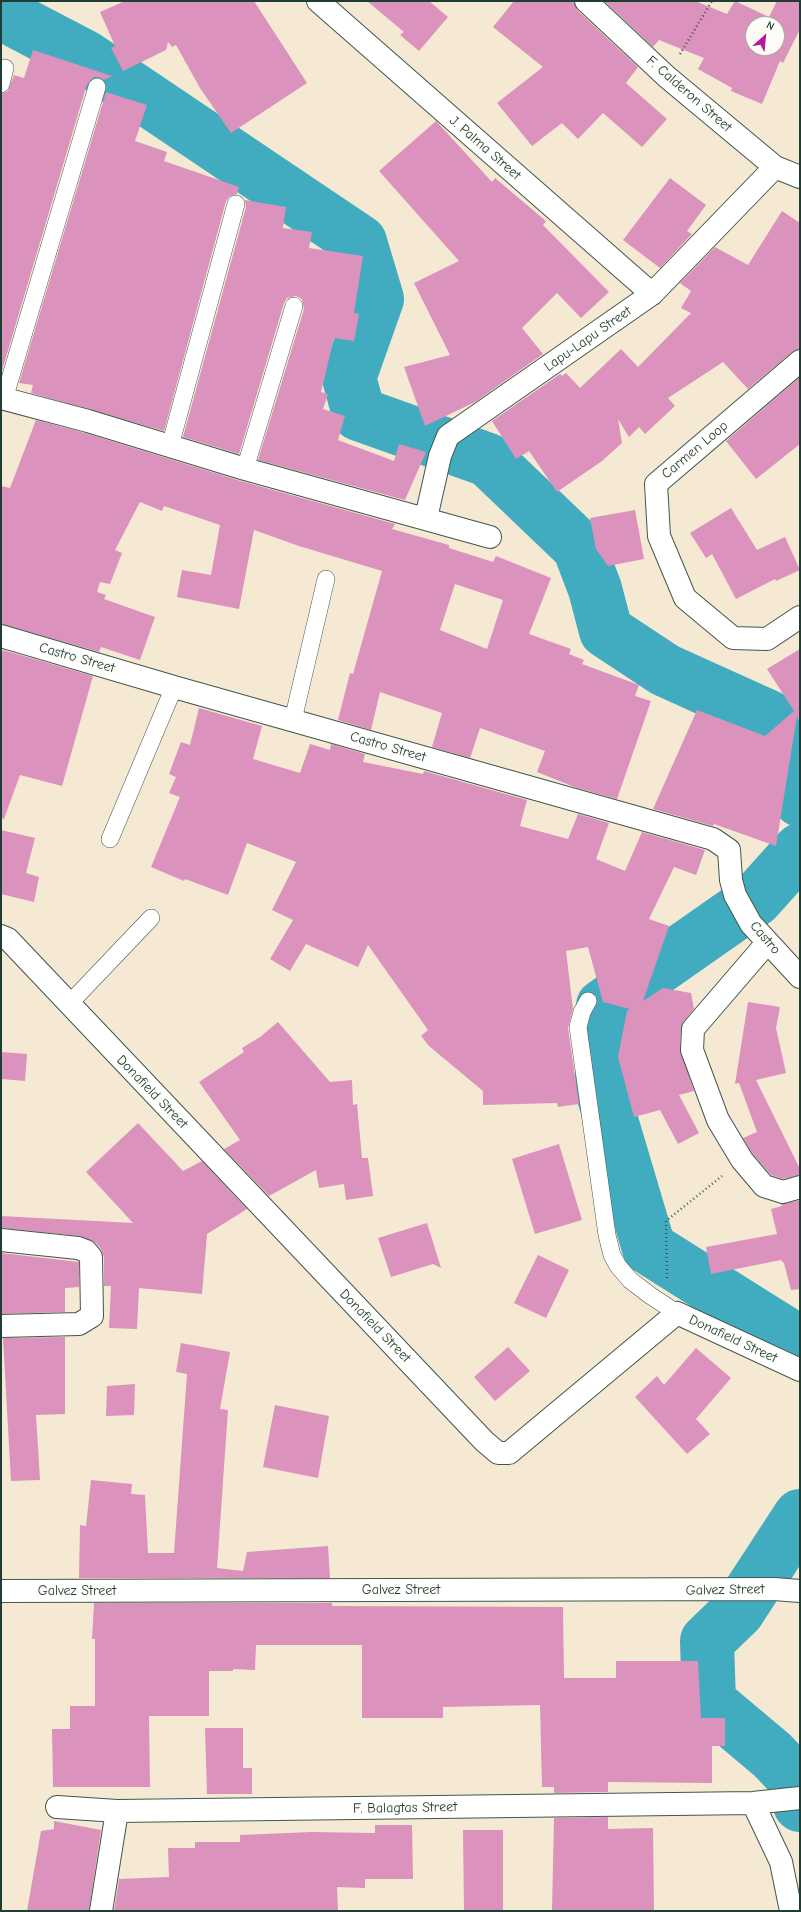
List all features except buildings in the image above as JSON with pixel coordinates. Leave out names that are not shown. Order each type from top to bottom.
[{"type":"street","name":"J. Palma Street","points":[[318,1],[652,294]]},
{"type":"street","name":"F. Calderon Street","points":[[586,1],[667,77],[775,167],[800,177]]},
{"type":"street","name":"Lapu-Lapu Street","points":[[426,518],[440,456],[448,436],[652,294],[775,167]]},
{"type":"street","name":"Carmen Loop","points":[[800,361],[656,484],[659,536],[685,598],[733,638],[767,639],[800,617]]},
{"type":"street","points":[[2,398],[88,421],[245,469],[490,537]]},
{"type":"street","name":"Castro Street","points":[[1,636],[174,687],[714,839],[729,850],[731,880],[735,896]]},
{"type":"street","name":"Castro","points":[[735,896],[751,924],[767,943],[800,976]]},
{"type":"street","name":"Donafield Street","points":[[1,936],[8,939],[479,1435],[498,1453],[509,1453],[677,1313],[800,1370]]},
{"type":"street","points":[[767,943],[693,1029],[692,1050],[718,1120],[742,1160],[764,1186],[783,1192],[800,1187]]},
{"type":"street","points":[[1,1240],[78,1248],[86,1251],[91,1257],[92,1316],[79,1324],[1,1326]]},
{"type":"street","name":"Galvez Street","points":[[1,1591],[774,1589],[800,1591]]},
{"type":"street","name":"F. Balagtas Street","points":[[57,1807],[117,1812],[753,1803],[800,1798]]},
{"type":"street","points":[[753,1803],[781,1862],[791,1911]]},
{"type":"street","points":[[101,1911],[117,1812]]},
{"type":"lane","points":[[2,398],[97,87]]},
{"type":"lane","points":[[170,446],[236,204]]},
{"type":"lane","points":[[245,469],[294,306]]},
{"type":"lane","points":[[293,720],[326,579]]},
{"type":"lane","points":[[110,839],[174,687]]},
{"type":"lane","points":[[69,1004],[151,918]]},
{"type":"lane","points":[[588,1001],[582,1012],[578,1027],[607,1235],[612,1255],[618,1266],[630,1280],[650,1296],[677,1313]]},
{"type":"path","points":[[667,77],[712,1]]},
{"type":"path","points":[[667,1278],[666,1221],[742,1160]]},
{"type":"waterway","points":[[1,13],[85,57],[360,242],[377,299],[349,378],[359,414],[488,460],[579,547],[595,589],[606,631],[665,670],[769,717],[800,800]]},
{"type":"waterway","points":[[800,850],[756,899],[603,1006],[602,1090],[649,1248],[800,1343]]},
{"type":"waterway","points":[[800,1516],[738,1611],[707,1641],[709,1702],[772,1755],[792,1776],[800,1805]]}]
